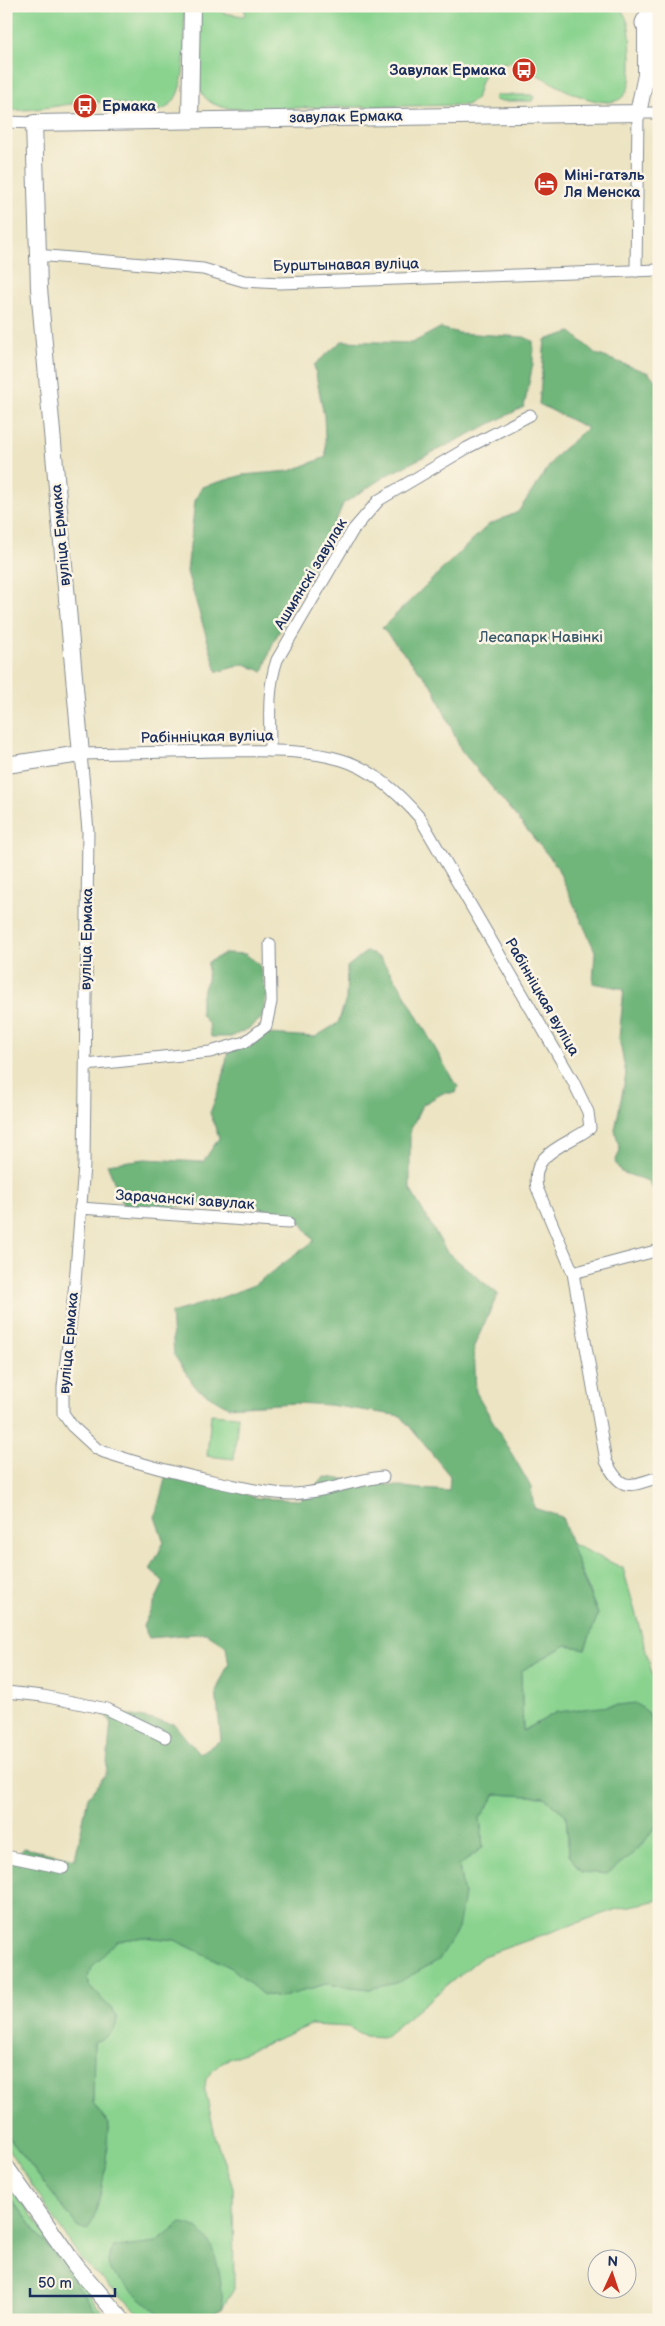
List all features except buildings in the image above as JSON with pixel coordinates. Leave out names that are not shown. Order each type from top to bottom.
[{"type":"street","points":[[190,120],[192,6]]},
{"type":"street","points":[[636,270],[638,113],[646,75],[647,12]]},
{"type":"street","name":"завулак Ермака","points":[[34,123],[659,113]]},
{"type":"street","points":[[6,122],[34,123]]},
{"type":"street","name":"вуліца Ермака","points":[[34,123],[36,255],[88,831],[84,1165],[63,1413],[72,1426],[97,1449],[168,1472],[268,1493],[294,1494],[382,1477]]},
{"type":"street","name":"Бурштынавая вуліца","points":[[36,255],[186,267],[218,272],[244,281],[280,283],[659,270]]},
{"type":"street","name":"Ашмянскі завулак","points":[[270,750],[270,695],[272,674],[277,660],[352,530],[379,500],[467,448],[530,415]]},
{"type":"street","name":"Рабінніцкая вуліца","points":[[81,754],[270,750],[315,754],[343,760],[363,770],[399,795],[420,818],[573,1081],[588,1112],[590,1128],[548,1153],[542,1160],[534,1176],[536,1188],[573,1273],[606,1461],[616,1480],[624,1484],[634,1484],[659,1477]]},
{"type":"street","points":[[6,766],[81,754]]},
{"type":"street","points":[[86,1065],[210,1052],[245,1042],[266,1026],[271,1002],[270,944]]},
{"type":"street","name":"Зарачанскі завулак","points":[[80,1208],[288,1223]]},
{"type":"street","points":[[573,1273],[659,1250]]},
{"type":"street","points":[[6,1692],[43,1696],[107,1710],[165,1737]]},
{"type":"street","points":[[6,1856],[63,1868]]},
{"type":"street","points":[[6,2167],[75,2265],[122,2320]]},
{"type":"green space","points":[[6,6],[184,6],[185,54],[183,72],[180,88],[173,102],[162,110],[147,111],[117,103],[103,102],[86,102],[29,110],[6,110]]},
{"type":"green space","points":[[197,6],[217,6],[223,13],[243,16],[245,15],[245,6],[618,6],[626,17],[629,30],[631,72],[629,87],[621,98],[615,101],[596,101],[570,92],[518,64],[501,63],[486,72],[476,99],[467,105],[232,109],[211,102],[202,93],[199,86],[196,38]]},
{"type":"green space","points":[[659,18],[659,90],[654,54]]},
{"type":"green space","points":[[497,95],[531,95],[534,97],[532,101],[497,101],[494,98]]},
{"type":"green space","points":[[440,328],[459,333],[524,337],[533,341],[533,364],[524,407],[387,475],[343,504],[328,540],[273,643],[263,672],[245,664],[217,672],[187,572],[195,501],[202,487],[243,475],[290,471],[326,457],[324,416],[314,365],[342,341],[412,343]]},
{"type":"green space","name":"Лесапарк Навінкі","points":[[571,332],[596,354],[649,373],[656,381],[659,381],[659,1193],[656,1193],[648,1181],[621,1172],[615,1162],[620,1151],[615,1130],[626,1074],[619,1038],[624,989],[593,983],[595,951],[556,865],[461,750],[433,687],[382,628],[488,525],[518,512],[556,456],[587,428],[539,404],[545,340]]},
{"type":"green space","points":[[367,951],[381,959],[399,984],[458,1086],[456,1093],[443,1093],[422,1105],[410,1131],[410,1189],[447,1252],[498,1294],[474,1346],[476,1392],[531,1487],[534,1508],[562,1517],[583,1579],[598,1614],[585,1649],[566,1645],[521,1671],[523,1731],[557,1712],[635,1703],[648,1712],[659,1739],[659,1824],[636,1851],[607,1874],[581,1872],[569,1855],[566,1815],[544,1797],[496,1794],[480,1818],[483,1847],[459,1866],[464,1895],[458,1929],[439,1960],[397,1983],[370,1989],[326,1984],[280,1998],[262,1994],[232,1968],[175,1940],[144,1937],[117,1941],[91,1968],[87,1979],[89,1985],[117,2015],[117,2021],[111,2033],[94,2042],[93,2103],[109,2124],[108,2148],[101,2192],[95,2214],[87,2230],[78,2227],[6,2134],[6,1856],[15,1858],[24,1848],[75,1859],[88,1797],[106,1774],[111,1721],[97,1709],[174,1724],[199,1754],[221,1740],[216,1691],[229,1666],[226,1646],[207,1633],[149,1638],[143,1626],[164,1582],[150,1570],[164,1542],[155,1517],[168,1468],[257,1498],[300,1500],[325,1477],[449,1491],[450,1476],[401,1416],[329,1405],[295,1403],[228,1407],[196,1388],[174,1355],[171,1313],[215,1300],[254,1285],[314,1241],[296,1216],[244,1205],[205,1203],[163,1209],[124,1207],[107,1164],[145,1159],[203,1162],[219,1138],[210,1113],[222,1081],[228,1053],[267,1034],[315,1037],[338,1023],[346,999],[347,967]]},
{"type":"green space","points":[[226,953],[245,954],[259,964],[267,995],[262,1018],[248,1029],[231,1037],[211,1037],[209,1025],[201,1014],[201,998],[207,980],[208,962]]},
{"type":"green space","points":[[211,1414],[238,1416],[234,1459],[207,1456]]},
{"type":"green space","points":[[570,1543],[623,1568],[659,1698],[659,1739],[648,1712],[557,1712],[523,1731],[521,1671],[566,1645],[585,1649],[598,1614]]},
{"type":"green space","points":[[496,1794],[544,1797],[566,1815],[569,1855],[636,1851],[659,1824],[659,1900],[617,1909],[483,1956],[384,2037],[365,2036],[348,2027],[311,2025],[222,2062],[206,2078],[205,2089],[216,2140],[233,2187],[234,2289],[223,2307],[201,2320],[147,2320],[82,2261],[6,2146],[6,2134],[78,2227],[108,2149],[106,2138],[109,2125],[93,2103],[94,2042],[111,2033],[117,2021],[117,2015],[88,1985],[87,1979],[90,1968],[116,1941],[144,1937],[175,1940],[232,1968],[262,1994],[280,1998],[326,1984],[370,1989],[464,1895],[459,1866],[483,1847],[480,1818]]},
{"type":"green space","points":[[6,2180],[108,2320],[103,2320],[6,2191]]},
{"type":"green space","points":[[6,2191],[103,2320],[6,2320],[6,2282],[13,2271],[6,2261]]},
{"type":"green space","points":[[181,2223],[193,2226],[202,2233],[209,2243],[215,2256],[221,2283],[223,2307],[201,2320],[165,2320],[111,2272],[108,2265],[109,2257],[114,2248],[156,2243]]},
{"type":"place","name":"Завулак Ермака","points":[[524,70]]},
{"type":"place","name":"Ермака","points":[[85,106]]},
{"type":"place","name":"Міні-гатэль Ля Менска","points":[[546,184]]}]
